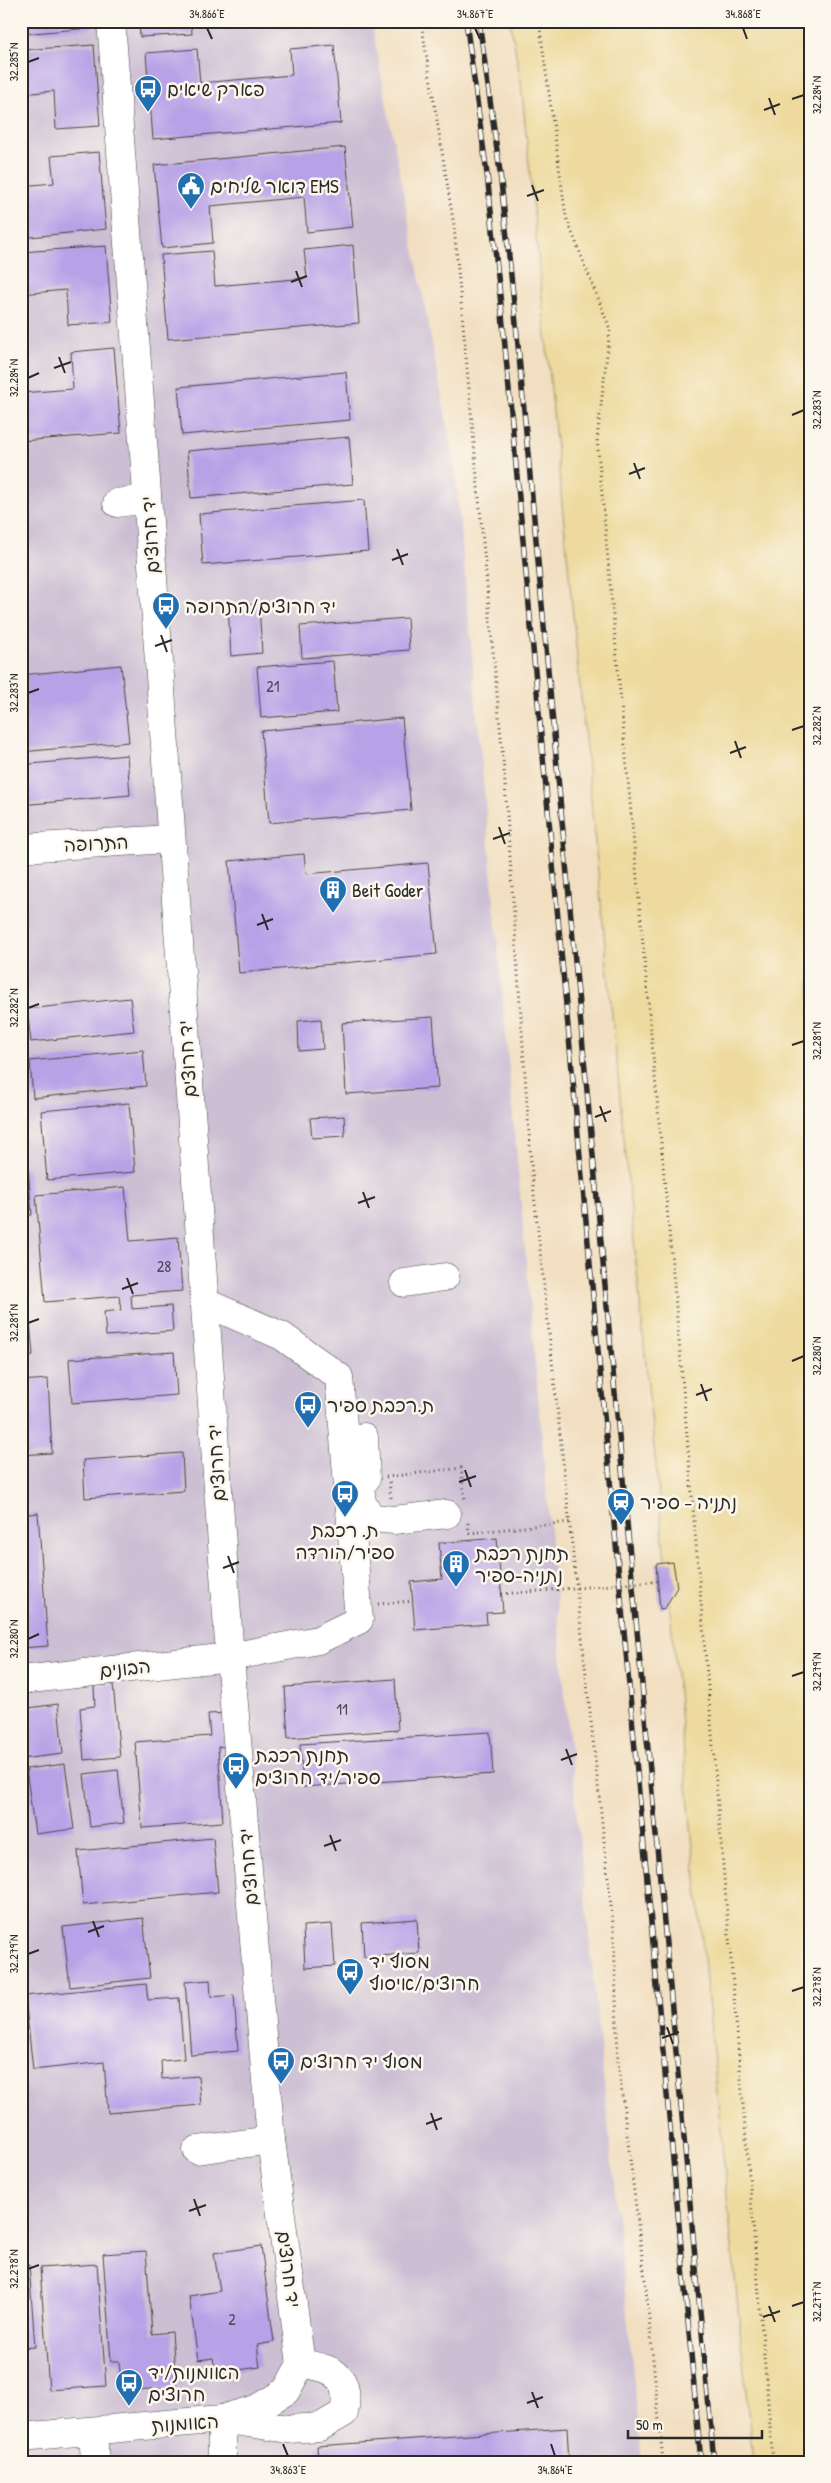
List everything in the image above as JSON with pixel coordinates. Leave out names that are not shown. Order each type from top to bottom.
[{"type":"street","name":"יד חרוצים","points":[[111,21],[230,1657],[271,2140],[302,2364]]},
{"type":"street","points":[[117,503],[146,489]]},
{"type":"street","name":"התרופה","points":[[21,848],[171,839]]},
{"type":"street","points":[[404,1283],[445,1277]]},
{"type":"street","points":[[204,1302],[282,1336],[339,1378],[358,1606]]},
{"type":"street","points":[[364,1436],[366,1479],[360,1485],[362,1503],[372,1518],[394,1520],[447,1514]]},
{"type":"street","name":"הבונים","points":[[21,1680],[230,1657],[318,1640],[359,1620],[358,1606]]},
{"type":"street","points":[[197,2150],[271,2140]]},
{"type":"street","points":[[222,2462],[222,2419],[256,2410],[286,2392],[302,2364]]},
{"type":"street","name":"האומנות","points":[[21,2437],[222,2419],[288,2429],[320,2426],[344,2413],[348,2396],[340,2377],[324,2366],[302,2364]]},
{"type":"street","points":[[93,2431],[95,2462]]},
{"type":"path","points":[[421,21],[454,226],[504,770],[532,1176],[614,1933],[618,2062],[646,2288],[663,2462]]},
{"type":"path","points":[[539,21],[566,217],[610,330],[597,439],[680,1360],[773,2462]]},
{"type":"path","points":[[502,1594],[661,1581]]},
{"type":"path","points":[[358,1606],[413,1601]]},
{"type":"shaded area","points":[[21,21],[371,21],[455,466],[564,1685],[642,2462],[21,2462]]},
{"type":"sand","points":[[510,21],[810,21],[810,2462],[753,2462],[521,82]]},
{"type":"building","points":[[21,21],[91,21],[92,28],[21,34]]},
{"type":"building","points":[[139,21],[191,21],[192,34],[140,37]]},
{"type":"building","points":[[285,21],[340,21],[340,23],[285,26]]},
{"type":"building","points":[[94,45],[100,126],[56,129],[54,91],[21,94],[21,50]]},
{"type":"building","points":[[334,45],[341,123],[153,139],[146,53],[197,49],[200,83],[292,75],[290,49]]},
{"type":"building","points":[[345,147],[353,227],[307,232],[304,197],[210,206],[213,243],[162,248],[154,165]]},
{"type":"building","points":[[99,152],[106,229],[21,238],[21,186],[54,183],[51,156]]},
{"type":"building","points":[[353,245],[359,323],[168,339],[161,255],[212,251],[215,286],[307,278],[304,250]]},
{"type":"building","points":[[106,246],[112,322],[68,325],[66,290],[21,294],[21,252]]},
{"type":"building","points":[[114,348],[121,433],[21,441],[21,393],[73,389],[71,352]]},
{"type":"building","points":[[346,372],[350,420],[182,435],[178,387]]},
{"type":"building","points":[[349,437],[353,484],[191,498],[187,451]]},
{"type":"building","points":[[364,500],[368,551],[203,565],[199,514]]},
{"type":"building","points":[[259,604],[262,653],[231,656],[228,607]]},
{"type":"building","points":[[407,618],[409,650],[302,658],[300,626]]},
{"type":"building","points":[[333,661],[337,712],[261,718],[257,667]]},
{"type":"building","points":[[121,665],[129,742],[21,752],[21,675]]},
{"type":"building","points":[[402,718],[411,810],[269,823],[261,731]]},
{"type":"building","points":[[127,755],[130,795],[21,805],[21,765]]},
{"type":"building","name":"Beit Goder","points":[[304,854],[306,874],[428,863],[437,954],[239,973],[229,861]]},
{"type":"building","points":[[130,998],[134,1031],[31,1042],[27,1009]]},
{"type":"building","points":[[433,1017],[438,1088],[346,1094],[342,1023]]},
{"type":"building","points":[[321,1019],[323,1049],[299,1051],[298,1021]]},
{"type":"building","points":[[143,1050],[146,1086],[33,1098],[30,1061]]},
{"type":"building","points":[[129,1103],[135,1172],[47,1180],[41,1111]]},
{"type":"building","points":[[344,1116],[345,1136],[312,1138],[310,1118]]},
{"type":"building","points":[[28,1168],[32,1215],[21,1216],[21,1169]]},
{"type":"building","points":[[125,1187],[130,1241],[178,1237],[182,1291],[131,1295],[132,1309],[171,1306],[173,1331],[106,1336],[104,1312],[121,1310],[119,1296],[45,1302],[36,1195]]},
{"type":"building","points":[[21,1245],[24,1267],[21,1267]]},
{"type":"building","points":[[21,1271],[27,1271],[29,1302],[21,1302]]},
{"type":"building","points":[[21,1322],[30,1322],[33,1355],[21,1356]]},
{"type":"building","points":[[174,1352],[177,1395],[72,1403],[69,1359]]},
{"type":"building","points":[[48,1379],[52,1453],[21,1455],[21,1381]]},
{"type":"building","points":[[182,1453],[184,1491],[85,1498],[83,1460]]},
{"type":"building","points":[[38,1513],[48,1646],[21,1648],[21,1515]]},
{"type":"building","name":"תחנת רכבת נתניה-ספיר","points":[[497,1538],[503,1612],[486,1613],[487,1624],[415,1630],[411,1582],[442,1579],[439,1543]]},
{"type":"building","points":[[673,1562],[677,1587],[665,1608],[660,1609],[656,1564]]},
{"type":"building","points":[[395,1679],[398,1730],[288,1738],[285,1687]]},
{"type":"building","points":[[113,1684],[120,1757],[84,1760],[80,1708],[95,1706],[94,1686]]},
{"type":"building","points":[[58,1704],[63,1754],[21,1759],[21,1709]]},
{"type":"building","points":[[227,1713],[230,1746],[218,1747],[223,1822],[142,1828],[135,1742],[210,1736],[208,1714]]},
{"type":"building","points":[[490,1732],[493,1774],[303,1787],[300,1744]]},
{"type":"building","points":[[65,1764],[74,1829],[35,1834],[26,1769]]},
{"type":"building","points":[[118,1770],[124,1823],[90,1827],[84,1774]]},
{"type":"building","points":[[213,1838],[218,1892],[83,1905],[78,1851]]},
{"type":"building","points":[[143,1918],[150,1978],[70,1987],[63,1927]]},
{"type":"building","points":[[417,1919],[419,1953],[364,1957],[362,1923]]},
{"type":"building","points":[[332,1924],[335,1966],[305,1968],[303,1926]]},
{"type":"building","points":[[210,1980],[211,1997],[234,1995],[238,2051],[191,2055],[185,1982]]},
{"type":"building","points":[[146,1984],[148,2000],[179,1998],[184,2059],[161,2061],[162,2079],[198,2076],[201,2105],[108,2113],[104,2062],[33,2070],[25,1996]]},
{"type":"building","points":[[261,2246],[274,2342],[257,2345],[260,2367],[216,2373],[213,2358],[198,2360],[189,2296],[220,2291],[214,2253]]},
{"type":"building","points":[[146,2251],[152,2334],[172,2332],[176,2387],[122,2391],[119,2361],[111,2361],[103,2254]]},
{"type":"building","points":[[97,2264],[106,2386],[49,2390],[40,2268]]},
{"type":"building","points":[[29,2265],[35,2347],[21,2348],[21,2266]]},
{"type":"building","points":[[567,2428],[569,2462],[318,2462],[317,2446]]},
{"type":"railway","points":[[466,21],[487,174],[502,314],[701,2462]]},
{"type":"railway","points":[[479,21],[500,172],[515,313],[714,2462]]},
{"type":"place","name":"פארק שיאים","points":[[148,113]]},
{"type":"place","name":"דואר שליחים EMS","points":[[191,210]]},
{"type":"place","name":"יד חרוצים/התרופה","points":[[166,630]]},
{"type":"place","name":"Beit Goder","points":[[333,914]]},
{"type":"place","name":"ת.רכבת ספיר","points":[[308,1429]]},
{"type":"place","name":"ת. רכבת ספיר/הורדה","points":[[345,1518]]},
{"type":"place","name":"נתניה – ספיר","points":[[621,1526]]},
{"type":"place","name":"תחנת רכבת נתניה-ספיר","points":[[456,1588]]},
{"type":"place","name":"תחנת רכבת ספיר/יד חרוצים","points":[[236,1790]]},
{"type":"place","name":"מסוף יד חרוצים/איסוף","points":[[350,1996]]},
{"type":"place","name":"מסוף יד חרוצים","points":[[281,2085]]},
{"type":"place","name":"האומנות/יד חרוצים","points":[[129,2407]]}]
